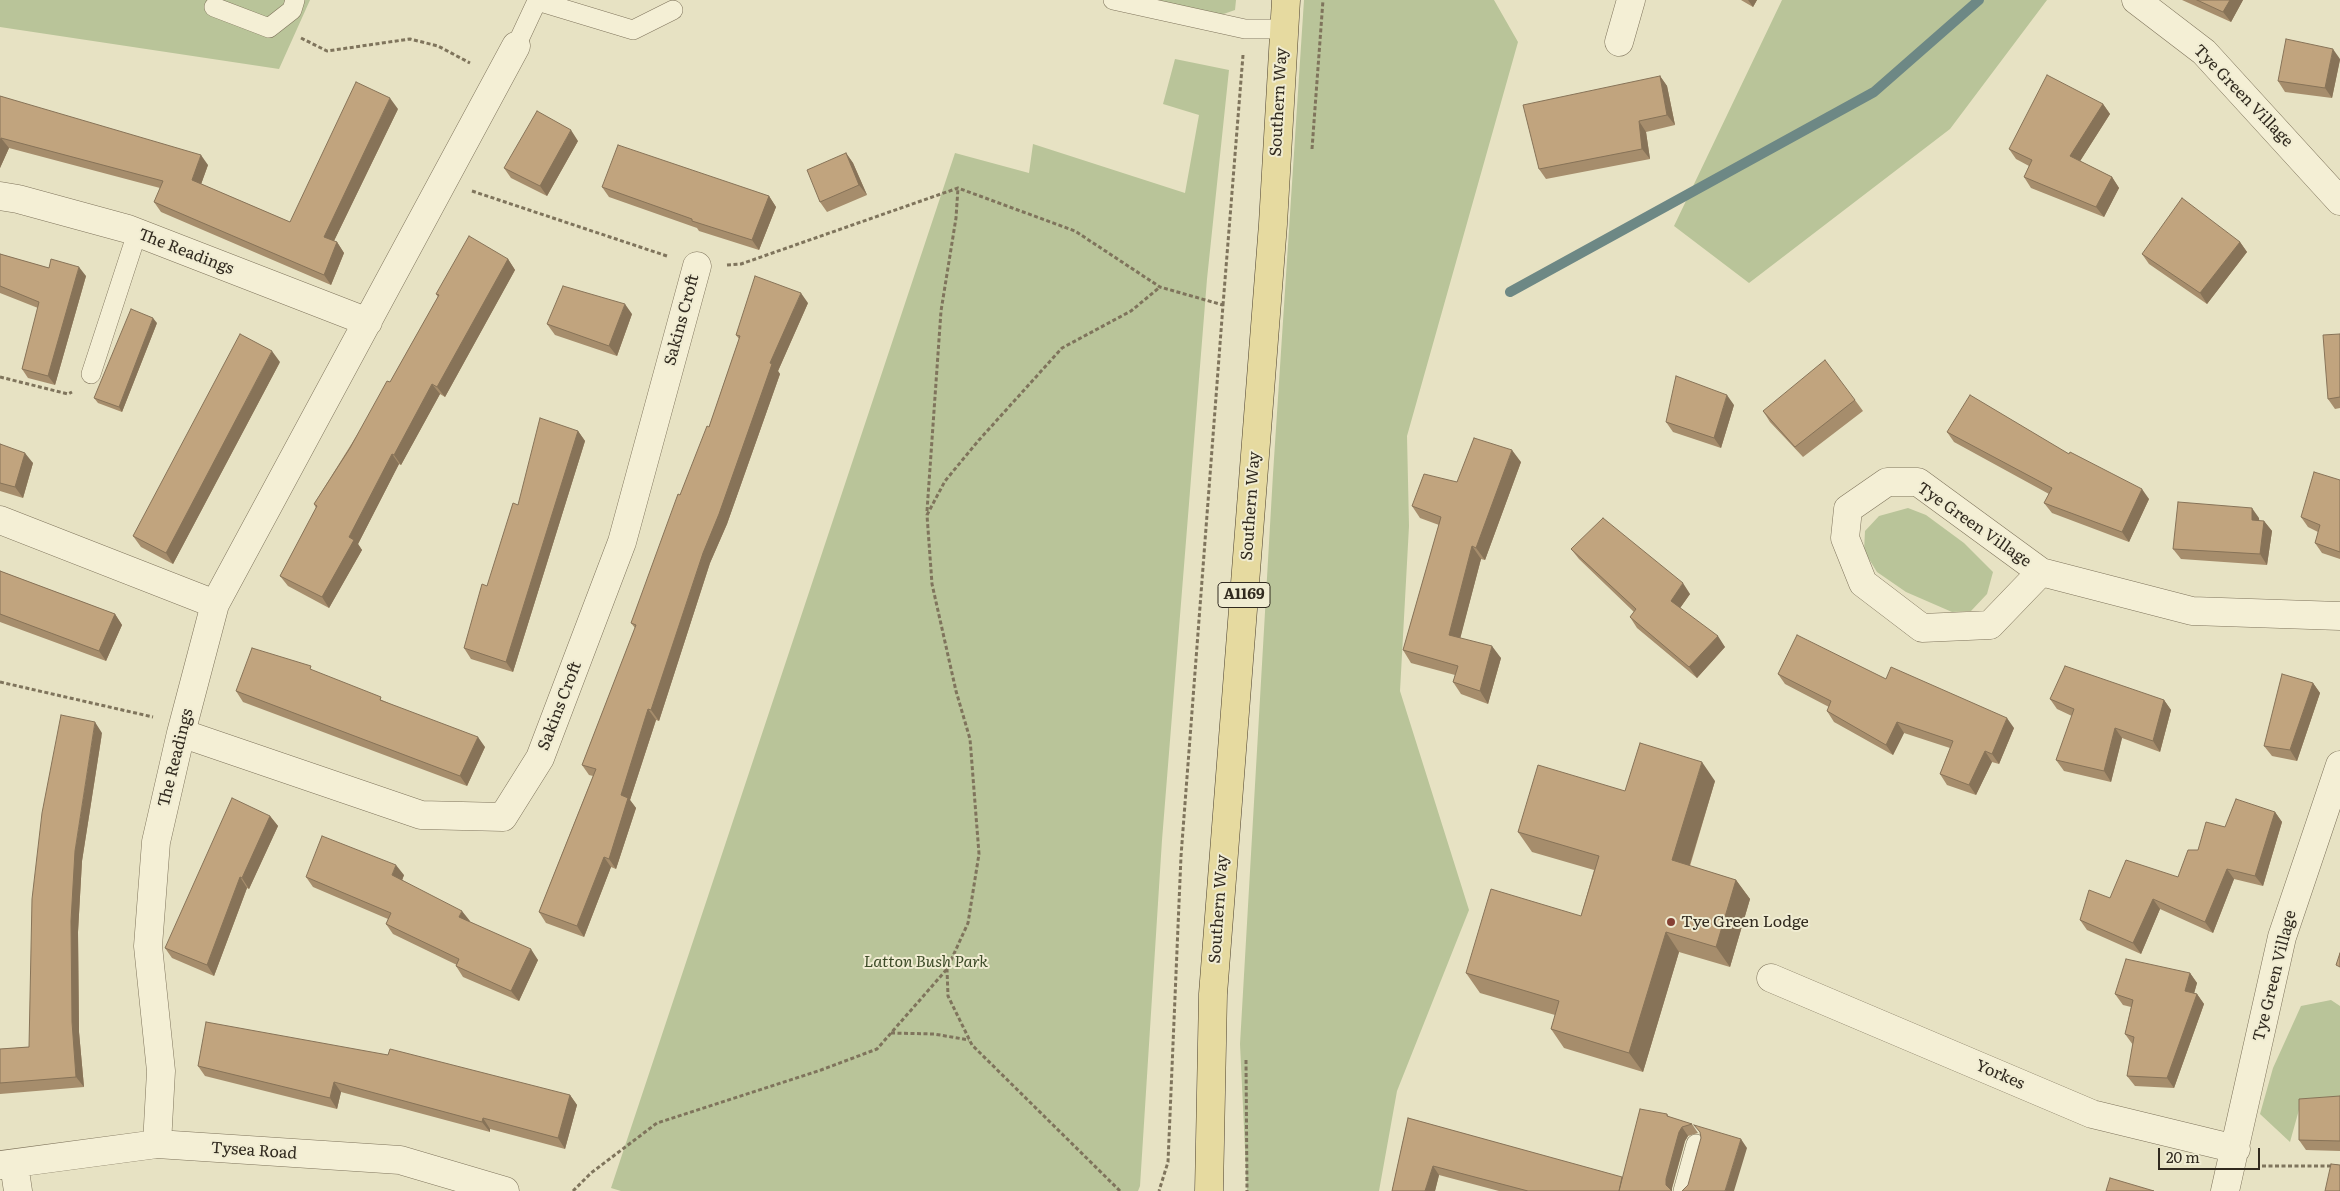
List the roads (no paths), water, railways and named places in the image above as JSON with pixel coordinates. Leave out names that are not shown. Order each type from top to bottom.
[{"type":"main road","name":"Southern Way","points":[[1209,1191],[1213,994],[1273,224],[1286,0]]},
{"type":"street","points":[[1618,42],[1631,0]]},
{"type":"street","name":"Tye Green Village","points":[[2136,0],[2204,52],[2340,201]]},
{"type":"street","points":[[0,520],[215,604],[516,46]]},
{"type":"street","name":"The Readings","points":[[0,196],[18,199],[137,232],[368,322]]},
{"type":"street","name":"Sakins Croft","points":[[182,729],[421,815],[503,817],[540,758],[622,542],[697,266]]},
{"type":"street","name":"Tye Green Village","points":[[2040,572],[1990,625],[1922,628],[1863,583],[1845,538],[1848,510],[1887,482],[1918,482],[2040,572],[2192,611],[2340,616]]},
{"type":"street","name":"The Readings","points":[[157,1144],[161,1071],[148,946],[156,842],[182,729],[215,604]]},
{"type":"street","name":"Tye Green Village","points":[[2231,1169],[2282,937],[2340,765]]},
{"type":"street","name":"Yorkes","points":[[1771,978],[2092,1114],[2231,1169]]},
{"type":"street","name":"Tysea Road","points":[[7,1164],[157,1144],[400,1160],[505,1191]]},
{"type":"street","points":[[7,1164],[18,1191]]},
{"type":"lane","points":[[214,7],[269,28],[292,10],[295,0]]},
{"type":"lane","points":[[516,46],[537,0],[634,30],[673,10]]},
{"type":"lane","points":[[1113,0],[1245,29],[1283,29]]},
{"type":"lane","points":[[91,374],[137,232]]},
{"type":"lane","points":[[1683,1191],[1696,1144]]},
{"type":"waterway","points":[[1510,292],[1874,92],[1979,0]]},
{"type":"place","name":"Tye Green Lodge","points":[[1671,922]]},
{"type":"park label","name":"Latton Bush Park","points":[[926,962]]}]
